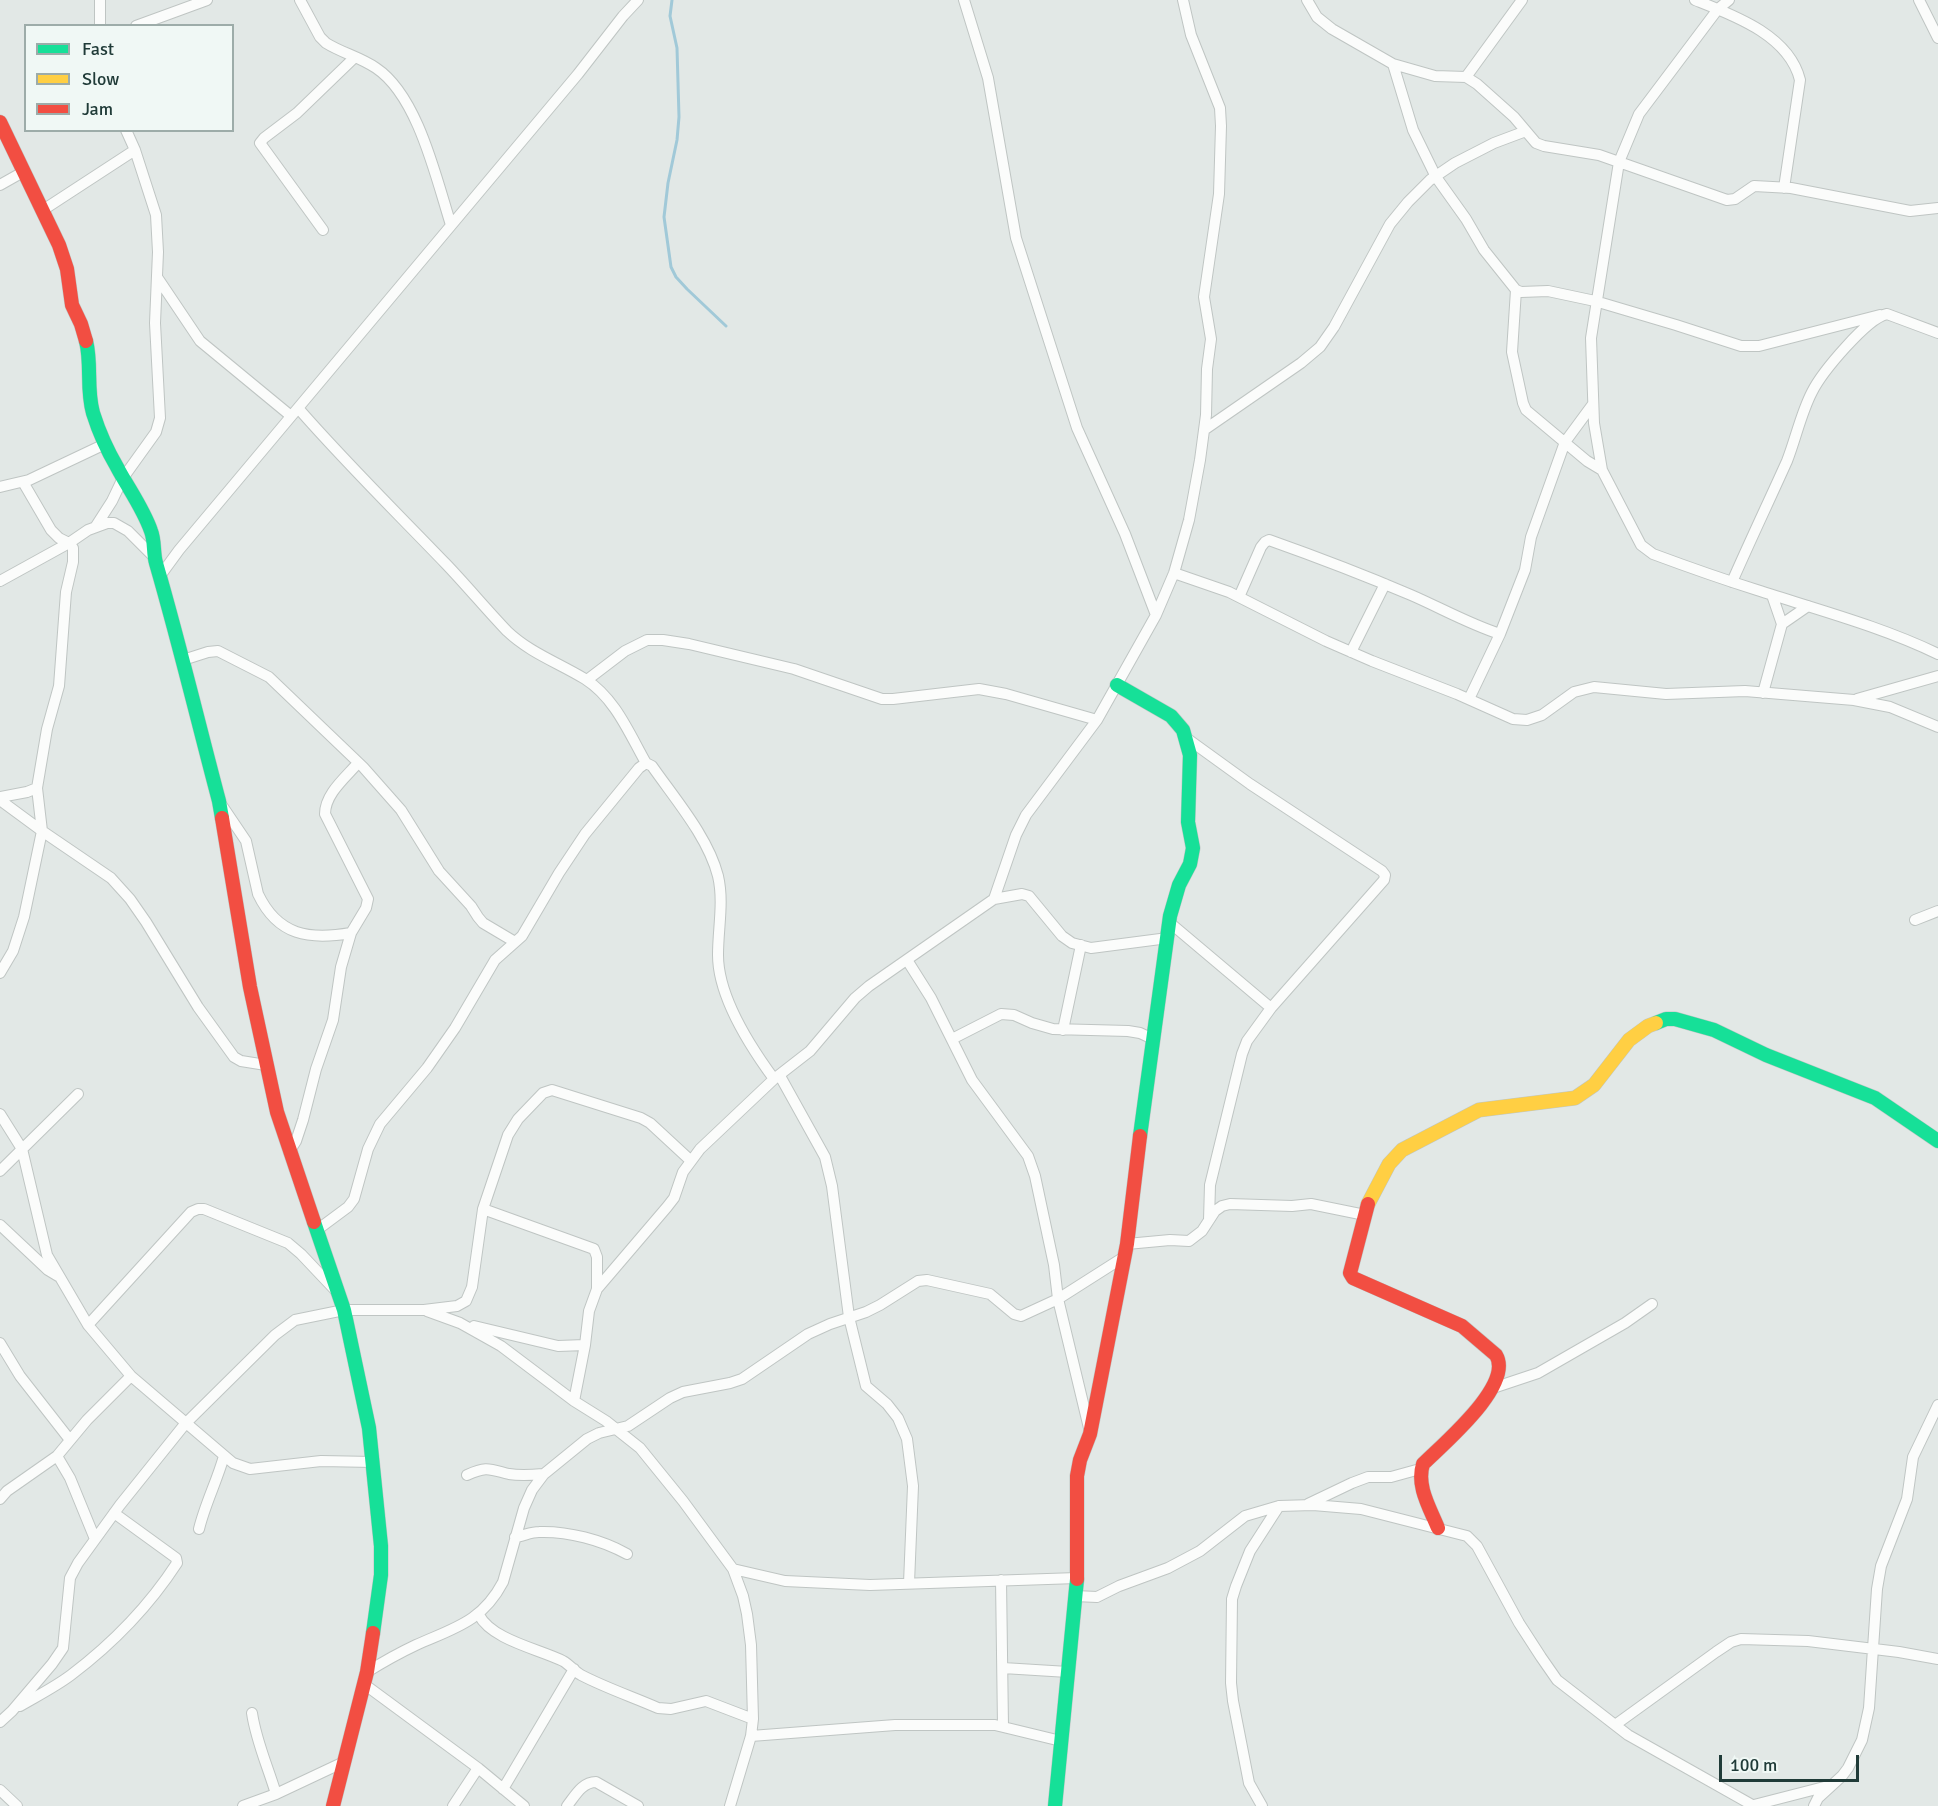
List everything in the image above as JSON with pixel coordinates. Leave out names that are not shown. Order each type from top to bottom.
[{"type":"street","points":[[100,0],[100,24]]},
{"type":"street","points":[[141,24],[207,0]]},
{"type":"street","points":[[300,0],[320,37],[333,47],[377,69],[397,87],[424,140],[451,225]]},
{"type":"street","points":[[160,576],[179,550],[578,74],[623,15],[638,0]]},
{"type":"street","points":[[964,0],[988,78],[1016,238],[1077,428],[1125,534],[1156,615]]},
{"type":"street","points":[[994,899],[1016,835],[1026,815],[1096,720],[1156,615],[1174,573],[1189,520],[1204,430],[1211,339],[1204,297],[1218,194],[1221,126],[1220,108],[1191,35],[1183,0]]},
{"type":"street","points":[[1307,0],[1317,17],[1332,29],[1393,64],[1435,76],[1466,77],[1514,117],[1536,143],[1544,146],[1599,155],[1727,201],[1736,199],[1754,186],[1831,194],[1910,211],[1938,208]]},
{"type":"street","points":[[1466,77],[1522,0]]},
{"type":"street","points":[[1695,0],[1732,15],[1769,35],[1797,69],[1800,80],[1784,188]]},
{"type":"street","points":[[1729,0],[1718,9],[1639,114],[1619,162],[1590,338],[1594,423],[1602,470],[1641,545],[1653,554],[1906,638],[1938,654]]},
{"type":"street","points":[[1919,0],[1938,38]]},
{"type":"street","points":[[323,230],[260,143],[297,113],[355,57]]},
{"type":"street","points":[[1393,64],[1413,130],[1436,177],[1466,219],[1484,250],[1516,291],[1548,291],[1595,301],[1741,346],[1759,346],[1887,314],[1938,333]]},
{"type":"street","points":[[0,122],[43,210],[67,268],[72,305],[81,324],[89,352],[89,389],[92,409],[105,444],[149,524],[154,540],[154,557],[219,801],[250,987],[277,1112],[344,1310],[369,1428],[381,1546],[381,1575],[365,1678],[333,1806]]},
{"type":"street","points":[[1204,430],[1301,363],[1320,347],[1334,327],[1390,224],[1408,202],[1455,163],[1494,143],[1526,131]]},
{"type":"street","points":[[96,526],[123,478],[156,432],[160,418],[155,323],[158,252],[156,215],[127,132]]},
{"type":"street","points":[[43,210],[135,150]]},
{"type":"street","points":[[0,185],[23,172]]},
{"type":"street","points":[[157,276],[200,341],[294,412],[468,586],[508,631],[540,656],[587,680],[614,706],[646,763],[652,766],[705,843],[719,887],[721,907],[718,955],[721,981],[754,1051],[777,1077],[825,1157],[832,1186],[849,1317],[866,1386],[887,1404],[898,1418],[907,1439],[913,1486],[909,1583]]},
{"type":"street","points":[[1516,291],[1512,324],[1512,352],[1523,403],[1532,416],[1602,470]]},
{"type":"street","points":[[1732,582],[1788,459],[1812,391],[1838,356],[1869,323],[1880,315]]},
{"type":"street","points":[[1469,699],[1500,634],[1524,570],[1531,537],[1565,442],[1593,404]]},
{"type":"street","points":[[0,487],[23,482],[105,444]]},
{"type":"street","points":[[0,973],[13,951],[24,917],[42,831],[37,788],[47,729],[59,686],[66,592],[73,562],[73,548],[51,530],[23,482]]},
{"type":"street","points":[[0,581],[96,526],[114,523],[128,531],[154,557]]},
{"type":"street","points":[[1239,597],[1261,547],[1269,540],[1384,584],[1500,634]]},
{"type":"street","points":[[1174,573],[1239,597],[1351,652],[1513,719],[1527,720],[1542,714],[1574,692],[1594,687],[1666,694],[1745,691],[1854,700],[1890,707],[1938,727]]},
{"type":"street","points":[[1351,652],[1384,584]]},
{"type":"street","points":[[1763,693],[1782,624],[1773,595]]},
{"type":"street","points":[[1782,624],[1808,606]]},
{"type":"street","points":[[587,680],[625,651],[647,640],[663,640],[794,669],[882,699],[979,689],[1006,694],[1096,720]]},
{"type":"street","points":[[183,660],[218,651],[262,672],[276,683],[358,763],[401,810],[439,871],[471,906],[483,923],[515,942]]},
{"type":"street","points":[[1854,700],[1938,675]]},
{"type":"street","points":[[1055,1806],[1077,1578],[1077,1476],[1080,1460],[1090,1434],[1126,1251],[1171,909],[1179,885],[1190,864],[1193,848],[1188,822],[1190,755],[1183,730],[1171,716],[1117,685]]},
{"type":"street","points":[[1185,737],[1382,871],[1384,875],[1384,880],[1271,1008],[1247,1041],[1210,1185],[1209,1220]]},
{"type":"street","points":[[290,1152],[296,1141],[316,1069],[333,1020],[341,967],[351,933],[366,908],[368,899],[325,814],[325,805],[329,797],[358,763]]},
{"type":"street","points":[[317,1230],[348,1207],[356,1191],[368,1149],[380,1124],[455,1028],[495,960],[522,936],[585,834],[639,768],[646,763]]},
{"type":"street","points":[[0,798],[37,788]]},
{"type":"street","points":[[0,798],[42,831],[111,878],[130,899],[164,949],[198,1007],[234,1057],[241,1061],[267,1065]]},
{"type":"street","points":[[219,801],[243,835],[258,894],[262,903],[276,920],[299,933],[315,937],[351,933]]},
{"type":"street","points":[[597,1289],[674,1198],[690,1160],[777,1077],[810,1051],[855,998],[994,899],[1022,894],[1029,896],[1062,936],[1072,943],[1091,948],[1168,938]]},
{"type":"street","points":[[1915,920],[1938,911]]},
{"type":"street","points":[[1169,922],[1271,1008]]},
{"type":"street","points":[[1064,1030],[1082,945]]},
{"type":"street","points":[[907,960],[931,998],[972,1080],[1028,1156],[1035,1176],[1054,1265],[1058,1299],[1090,1434]]},
{"type":"street","points":[[952,1039],[1001,1014],[1014,1015],[1032,1023],[1064,1030],[1128,1031],[1153,1039]]},
{"type":"street","points":[[1438,1528],[1419,1479],[1420,1469],[1483,1405],[1493,1388],[1500,1367],[1496,1355],[1462,1326],[1353,1278],[1350,1268],[1369,1199],[1385,1170],[1402,1150],[1479,1110],[1575,1098],[1594,1085],[1637,1033],[1666,1019],[1675,1019],[1714,1030],[1766,1055],[1875,1098],[1938,1141]]},
{"type":"street","points":[[0,1722],[12,1711],[63,1648],[70,1578],[95,1539],[185,1424],[287,1325],[295,1320],[344,1310],[424,1310],[458,1306],[466,1301],[469,1296],[483,1209],[496,1168],[513,1126],[548,1091],[552,1090],[641,1118],[650,1123],[690,1160]]},
{"type":"street","points":[[0,1171],[78,1094]]},
{"type":"street","points":[[0,1114],[22,1149],[47,1255],[88,1325],[131,1376],[233,1463],[250,1469],[321,1461],[373,1462]]},
{"type":"street","points":[[365,1678],[411,1647],[454,1630],[479,1615],[493,1599],[503,1582],[528,1497],[544,1474],[587,1439],[635,1422],[677,1395],[742,1379],[808,1334],[880,1305],[918,1281],[927,1280],[990,1294],[1017,1316],[1021,1316],[1058,1299],[1126,1251],[1170,1240],[1189,1241],[1202,1231],[1222,1206],[1230,1204],[1292,1206],[1311,1204],[1365,1215]]},
{"type":"street","points":[[88,1325],[191,1212],[198,1209],[204,1209],[288,1243],[336,1291]]},
{"type":"street","points":[[483,1209],[594,1249],[597,1257],[597,1289],[589,1311],[574,1401]]},
{"type":"street","points":[[0,1225],[48,1270],[60,1277]]},
{"type":"street","points":[[1493,1388],[1538,1373],[1554,1365],[1652,1304]]},
{"type":"street","points":[[424,1310],[460,1323],[552,1345],[585,1345]]},
{"type":"street","points":[[460,1323],[501,1347],[574,1401],[606,1420],[647,1456],[733,1569],[744,1596],[747,1614],[751,1645],[753,1719],[751,1736],[730,1806]]},
{"type":"street","points":[[0,1342],[20,1376],[70,1440]]},
{"type":"street","points":[[0,1498],[57,1456],[87,1420],[131,1376]]},
{"type":"street","points":[[1814,1806],[1818,1798],[1848,1768],[1862,1740],[1867,1722],[1877,1589],[1881,1566],[1906,1499],[1913,1457],[1938,1405]]},
{"type":"street","points":[[57,1456],[70,1478],[95,1539]]},
{"type":"street","points":[[199,1528],[224,1456]]},
{"type":"street","points":[[467,1476],[479,1470],[495,1469],[527,1476],[544,1474]]},
{"type":"street","points":[[1307,1505],[1368,1477],[1391,1478],[1420,1469]]},
{"type":"street","points":[[1075,1596],[1097,1597],[1119,1586],[1168,1568],[1200,1551],[1245,1516],[1279,1506],[1307,1505],[1361,1509],[1438,1528],[1467,1536],[1478,1546],[1519,1623],[1540,1658],[1557,1680],[1628,1735],[1752,1806],[1831,1785]]},
{"type":"street","points":[[1262,1806],[1249,1783],[1233,1701],[1231,1683],[1232,1599],[1250,1551],[1279,1506]]},
{"type":"street","points":[[12,1711],[69,1676],[98,1653],[149,1601],[177,1563],[176,1558],[114,1513]]},
{"type":"street","points":[[515,1537],[537,1532],[569,1535],[606,1544],[627,1554]]},
{"type":"street","points":[[733,1569],[792,1581],[870,1585],[1077,1578]]},
{"type":"street","points":[[1001,1580],[1003,1726]]},
{"type":"street","points":[[479,1615],[486,1625],[498,1633],[561,1660],[582,1675],[658,1708],[671,1709],[706,1701],[753,1719]]},
{"type":"street","points":[[1615,1725],[1716,1652],[1731,1642],[1741,1639],[1808,1641],[1938,1659]]},
{"type":"street","points":[[1003,1668],[1068,1672]]},
{"type":"street","points":[[503,1789],[574,1669]]},
{"type":"street","points":[[365,1678],[524,1806]]},
{"type":"street","points":[[252,1713],[255,1733],[276,1794]]},
{"type":"street","points":[[751,1736],[895,1725],[1003,1726],[1062,1741]]},
{"type":"street","points":[[243,1806],[276,1794],[344,1762]]},
{"type":"street","points":[[453,1806],[478,1768]]},
{"type":"street","points":[[567,1806],[590,1782],[596,1782],[638,1806]]},
{"type":"street","points":[[0,1790],[16,1806]]},
{"type":"waterway","points":[[672,0],[670,16],[677,48],[679,117],[664,217],[671,267],[676,277],[687,289],[726,326]]},
{"type":"traffic: fast","points":[[86,341],[93,413],[107,447],[144,514],[152,535],[156,563],[222,818]]},
{"type":"traffic: fast","points":[[1117,685],[1171,716],[1183,730],[1190,755],[1188,822],[1193,848],[1190,864],[1179,885],[1170,916],[1140,1136]]},
{"type":"traffic: fast","points":[[1656,1023],[1666,1019],[1675,1019],[1714,1030],[1766,1055],[1875,1098],[1938,1141]]},
{"type":"traffic: fast","points":[[314,1222],[344,1310],[369,1428],[381,1546],[381,1575],[373,1633]]},
{"type":"traffic: fast","points":[[1055,1806],[1077,1579]]},
{"type":"traffic: slow","points":[[1368,1204],[1389,1164],[1402,1150],[1479,1110],[1575,1098],[1594,1085],[1629,1040],[1656,1023]]},
{"type":"traffic: jam","points":[[0,122],[59,245],[67,269],[72,305],[86,341]]},
{"type":"traffic: jam","points":[[222,818],[250,987],[277,1112],[314,1222]]},
{"type":"traffic: jam","points":[[1077,1579],[1077,1476],[1080,1460],[1090,1434],[1127,1244],[1140,1136]]},
{"type":"traffic: jam","points":[[1368,1204],[1350,1273],[1353,1278],[1462,1326],[1496,1355],[1499,1367],[1495,1382],[1474,1413],[1423,1464],[1421,1472],[1423,1489],[1438,1528]]},
{"type":"traffic: jam","points":[[333,1806],[367,1672],[373,1633]]}]
